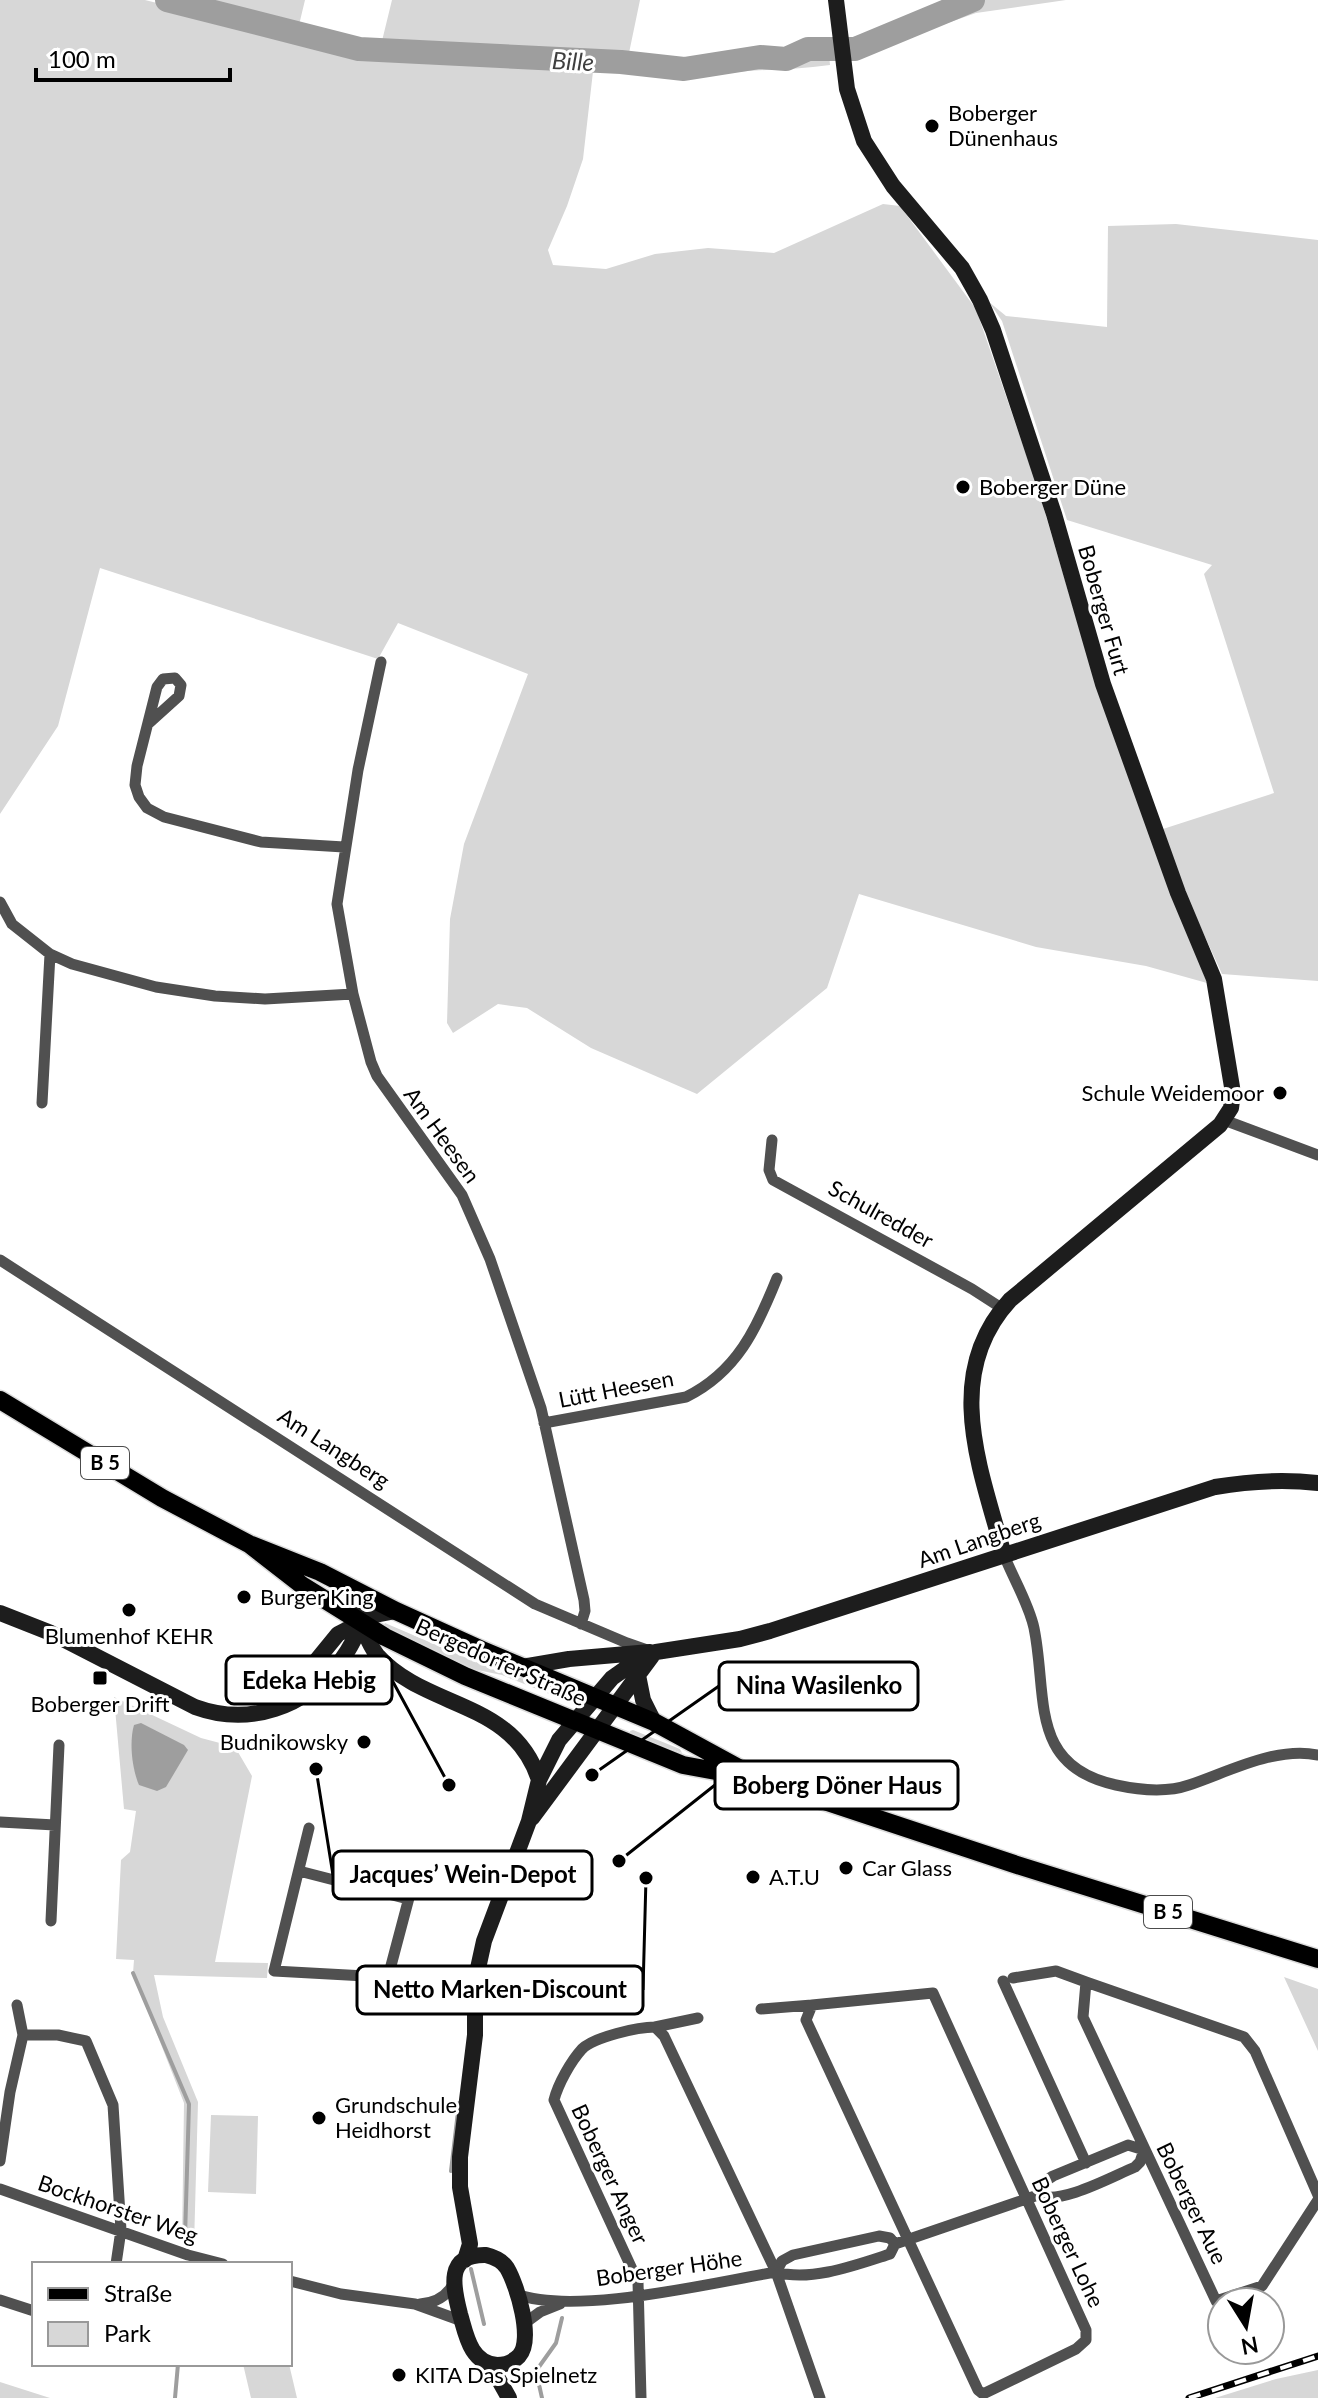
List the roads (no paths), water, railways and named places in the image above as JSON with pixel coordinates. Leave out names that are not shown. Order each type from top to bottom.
[{"type":"main road","name":"Bergedorfer Straße","points":[[0,1400],[162,1498],[249,1544],[320,1572],[396,1611],[654,1722],[755,1778]]},
{"type":"main road","name":"Bergedorfer Straße","points":[[249,1544],[303,1586],[360,1622],[465,1676],[683,1765],[755,1778],[1017,1865],[1318,1959]]},
{"type":"street","name":"Boberger Furt","points":[[836,0],[841,58],[851,109],[864,141],[893,186],[962,268],[993,330],[1054,514],[1103,684],[1178,893],[1214,979],[1233,1093],[1231,1108],[1224,1120]]},
{"type":"street","name":"Am Heesen","points":[[381,662],[344,847],[337,904],[353,994],[377,1076],[470,1210],[532,1375],[584,1600],[581,1624]]},
{"type":"street","points":[[148,724],[135,785],[143,803],[156,813],[176,822],[261,842],[344,847]]},
{"type":"street","points":[[0,902],[12,924],[50,954],[72,964],[156,987],[215,996],[309,999],[353,994]]},
{"type":"street","points":[[42,1103],[50,954]]},
{"type":"street","points":[[1318,1155],[1224,1120],[1003,1309],[988,1327],[978,1353],[972,1381],[971,1412],[974,1445],[1004,1555],[1034,1625],[1046,1727],[1060,1754],[1082,1773],[1098,1781],[1142,1790],[1183,1787],[1286,1754],[1318,1755]]},
{"type":"street","name":"Schulredder","points":[[772,1140],[769,1170],[773,1180],[1003,1309]]},
{"type":"street","name":"Am Langberg","points":[[0,1260],[535,1604],[656,1652]]},
{"type":"street","name":"Lütt Heesen","points":[[544,1423],[686,1397],[707,1386],[731,1365],[767,1304],[777,1278]]},
{"type":"street","name":"Am Langberg","points":[[529,1821],[539,1780],[559,1740],[612,1678],[656,1652],[740,1639],[770,1631],[1215,1487],[1288,1479],[1318,1483]]},
{"type":"street","points":[[356,1592],[360,1622],[375,1652],[403,1677],[429,1692],[486,1715],[502,1727],[529,1757],[539,1780]]},
{"type":"street","points":[[0,1613],[51,1633],[206,1712],[229,1715],[270,1710],[289,1697],[338,1634],[375,1615],[396,1611]]},
{"type":"street","points":[[522,1667],[578,1658],[656,1652]]},
{"type":"street","points":[[415,2304],[436,2301],[446,2294],[452,2286],[455,2271],[465,2260],[470,2244],[467,2213],[460,2187],[460,2157],[475,2035],[475,1982],[484,1941],[529,1821],[656,1652]]},
{"type":"street","points":[[638,1675],[643,1700],[654,1722]]},
{"type":"street","points":[[51,1921],[59,1745]]},
{"type":"street","points":[[0,1822],[55,1825]]},
{"type":"street","points":[[309,1828],[274,1971],[475,1982]]},
{"type":"street","points":[[388,1977],[419,1860]]},
{"type":"street","points":[[299,1871],[408,1899]]},
{"type":"street","name":"Boberger Aue","points":[[1086,1982],[1083,2017],[1216,2301],[1262,2286],[1318,2197],[1255,2051],[1244,2037],[1056,1971],[1008,1979],[1086,2163]]},
{"type":"street","name":"Boberger Lohe","points":[[761,2009],[933,1993],[1086,2330],[1086,2340],[1076,2349],[993,2391],[983,2394],[978,2390],[901,2242],[806,2020],[812,2005]]},
{"type":"street","points":[[0,2161],[23,2035],[17,2005]]},
{"type":"street","name":"Boberger Anger","points":[[641,2398],[638,2282],[554,2100],[556,2091],[583,2048],[595,2041],[644,2027],[698,2018]]},
{"type":"street","points":[[655,2027],[664,2036],[776,2272],[820,2398]]},
{"type":"street","points":[[23,2035],[58,2035],[86,2041],[113,2105],[121,2230],[116,2262]]},
{"type":"street","name":"Boberger Höhe","points":[[1128,2145],[1144,2150],[1135,2167],[1060,2197],[1046,2199],[1038,2195],[1039,2185],[1053,2176],[1128,2145]]},
{"type":"street","name":"Bockhorster Weg","points":[[0,2189],[215,2262]]},
{"type":"street","name":"Boberger Höhe","points":[[516,2294],[531,2299],[569,2302],[639,2295],[776,2272],[792,2277],[809,2275],[890,2254],[901,2242],[1038,2195]]},
{"type":"street","points":[[452,2286],[473,2352],[490,2364],[502,2365],[513,2360],[526,2344],[525,2323],[516,2294],[508,2270],[493,2257],[467,2213]]},
{"type":"street","name":"Boberger Höhe","points":[[776,2272],[782,2261],[793,2255],[879,2236],[901,2242]]},
{"type":"street","points":[[465,2260],[479,2255],[493,2257]]},
{"type":"street","points":[[292,2282],[341,2294],[415,2304],[462,2321]]},
{"type":"street","points":[[0,2300],[32,2310]]},
{"type":"street","name":"Boberger Höhe","points":[[525,2323],[548,2309],[569,2302]]},
{"type":"street","points":[[511,2398],[513,2360]]},
{"type":"street","points":[[490,2364],[511,2398]]},
{"type":"waterway","name":"Bille","points":[[167,0],[359,49],[621,62],[684,69],[760,57],[786,59],[808,49],[855,49],[973,0]]},
{"type":"waterway","points":[[133,1973],[189,2104],[185,2237]]},
{"type":"waterway","points":[[451,2171],[459,2103]]},
{"type":"waterway","points":[[471,2269],[484,2324]]},
{"type":"waterway","points":[[542,2398],[536,2371],[556,2343],[562,2318]]},
{"type":"waterway","points":[[175,2398],[178,2366]]},
{"type":"railway","points":[[1189,2398],[1318,2356]]},
{"type":"place","name":"Boberger Dünenhaus","points":[[932,126]]},
{"type":"place","name":"Boberger Düne","points":[[963,487]]},
{"type":"place","name":"Schule Weidemoor","points":[[1280,1093]]},
{"type":"place","name":"Burger King","points":[[244,1597]]},
{"type":"place","name":"Blumenhof KEHR","points":[[129,1610]]},
{"type":"place","name":"Boberger Drift","points":[[100,1678]]},
{"type":"place","name":"Budnikowsky","points":[[364,1742]]},
{"type":"place","name":"Jacques’ Wein-Depot","points":[[316,1769]]},
{"type":"place","name":"Nina Wasilenko","points":[[592,1775]]},
{"type":"place","name":"Edeka Hebig","points":[[449,1785]]},
{"type":"place","name":"Boberg Döner Haus","points":[[619,1861]]},
{"type":"place","name":"Car Glass","points":[[846,1868]]},
{"type":"place","name":"A.T.U","points":[[753,1877]]},
{"type":"place","name":"Netto Marken-Discount","points":[[646,1878]]},
{"type":"place","name":"Grundschule Heidhorst","points":[[319,2118]]},
{"type":"place","name":"KITA Das Spielnetz","points":[[399,2375]]}]
